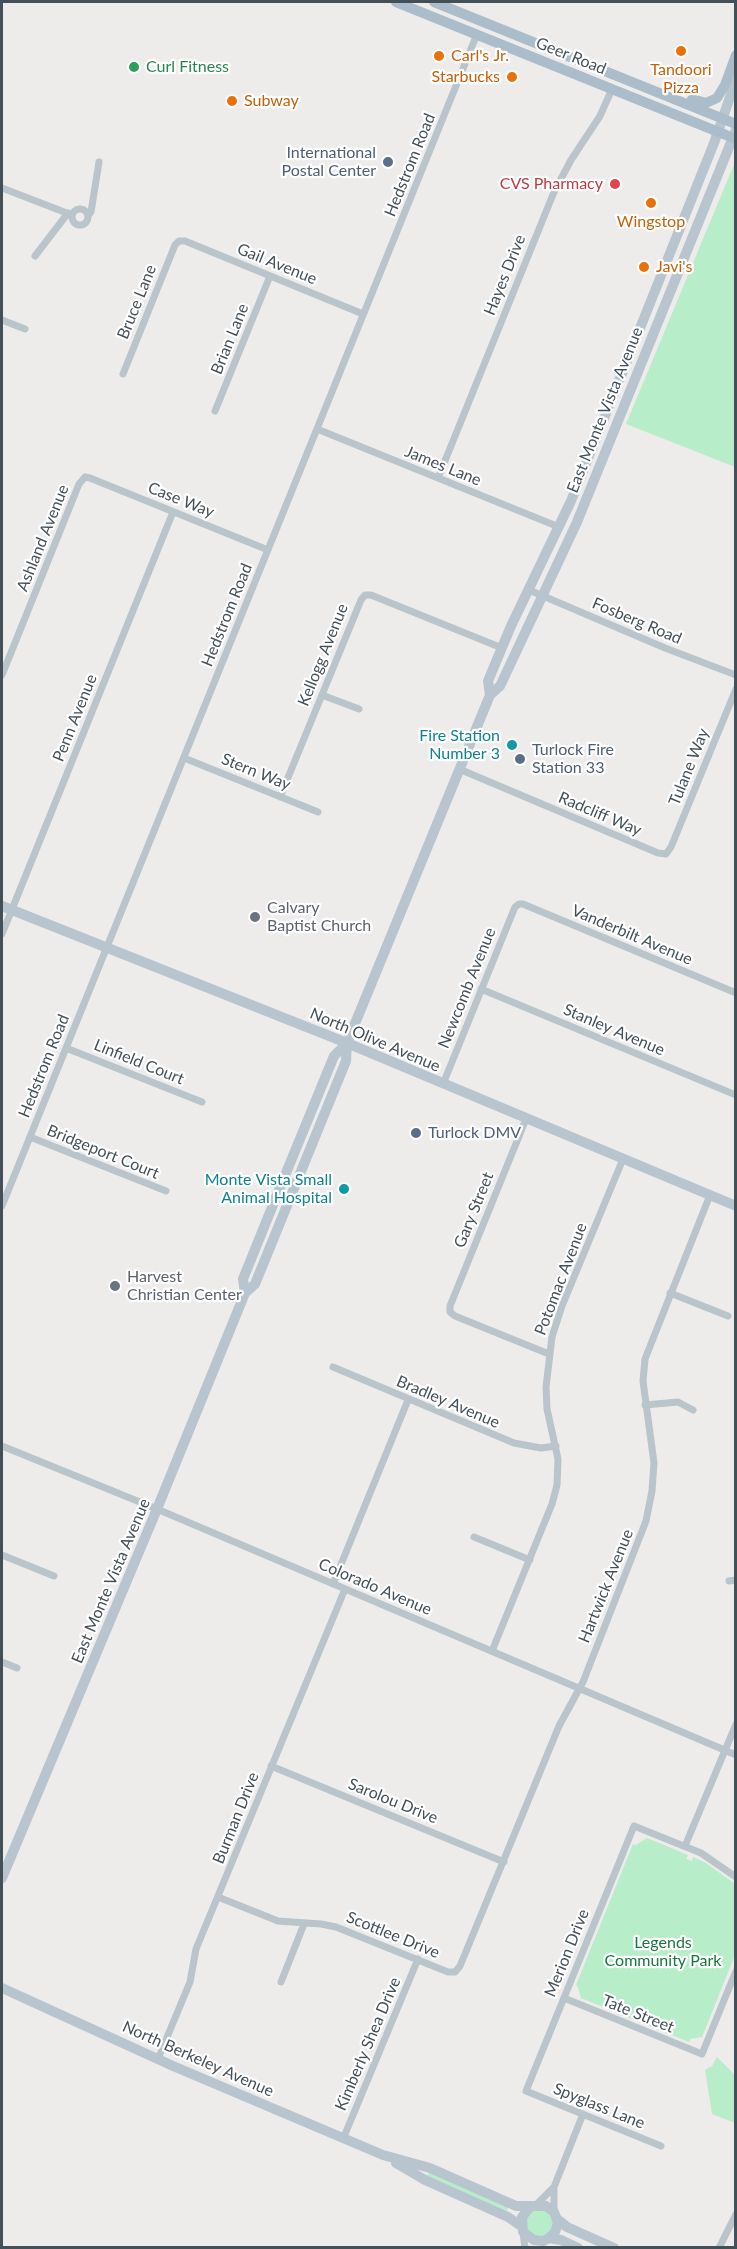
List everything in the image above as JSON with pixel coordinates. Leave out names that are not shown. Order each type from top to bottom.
[{"type":"main road","name":"Geer Road","points":[[397,2],[718,132],[735,136]]},
{"type":"main road","name":"Geer Road","points":[[434,2],[735,124]]},
{"type":"main road","points":[[681,101],[689,98],[706,103],[715,99],[725,85],[735,56]]},
{"type":"main road","name":"East Monte Vista Avenue","points":[[490,695],[488,681],[501,648],[559,527],[620,381],[723,119],[735,80]]},
{"type":"main road","name":"East Monte Vista Avenue","points":[[2,1878],[245,1293],[255,1284],[271,1246],[346,1061],[347,1043],[490,695],[500,686],[580,513],[735,136]]},
{"type":"main road","name":"North Olive Avenue","points":[[6,908],[347,1043],[735,1206]]},
{"type":"main road","name":"East Monte Vista Avenue","points":[[245,1293],[243,1279],[277,1195],[334,1056],[347,1043]]},
{"type":"main road","points":[[271,1246],[266,1239],[274,1219],[277,1195]]},
{"type":"main road","name":"North Berkeley Avenue","points":[[2,1988],[343,2139],[383,2155],[430,2168],[516,2206],[533,2206]]},
{"type":"main road","name":"North Berkeley Avenue","points":[[383,2155],[425,2180],[508,2217],[522,2229]]},
{"type":"main road","points":[[578,2247],[561,2240],[542,2242],[532,2240],[522,2229],[523,2215],[533,2206],[546,2206],[567,2227],[614,2247]]},
{"type":"main road","points":[[542,2242],[557,2228],[556,2216]]},
{"type":"street","name":"Hedstrom Road","points":[[2,1206],[477,34]]},
{"type":"street","name":"Hayes Drive","points":[[438,478],[554,192],[571,160],[600,116],[612,89]]},
{"type":"street","points":[[70,214],[73,223],[81,226],[87,221],[91,212],[99,162]]},
{"type":"street","points":[[2,188],[70,214]]},
{"type":"street","points":[[35,256],[75,210],[85,211],[88,216]]},
{"type":"street","name":"Gail Avenue","points":[[179,241],[185,241],[363,314]]},
{"type":"street","name":"Bruce Lane","points":[[123,374],[175,245],[179,241]]},
{"type":"street","name":"Brian Lane","points":[[215,411],[270,276]]},
{"type":"street","points":[[2,320],[26,329]]},
{"type":"street","name":"James Lane","points":[[317,429],[559,527]]},
{"type":"street","name":"Case Way","points":[[84,478],[90,478],[268,550]]},
{"type":"street","name":"Ashland Avenue","points":[[2,675],[79,484],[84,478]]},
{"type":"street","name":"Penn Avenue","points":[[2,934],[6,908],[173,512]]},
{"type":"street","name":"Fosberg Road","points":[[529,590],[735,675]]},
{"type":"street","name":"Kellogg Avenue","points":[[280,797],[365,595],[371,595],[501,648]]},
{"type":"street","name":"Tulane Way","points":[[666,854],[671,848],[735,688]]},
{"type":"street","points":[[322,694],[359,709]]},
{"type":"street","name":"Stern Way","points":[[184,758],[318,812]]},
{"type":"street","name":"Radcliff Way","points":[[459,769],[658,853],[666,854]]},
{"type":"street","name":"Newcomb Avenue","points":[[442,1084],[515,907],[519,904]]},
{"type":"street","name":"Vanderbilt Avenue","points":[[519,904],[524,904],[735,993]]},
{"type":"street","name":"Stanley Avenue","points":[[481,989],[735,1095]]},
{"type":"street","name":"Linfield Court","points":[[66,1048],[202,1102]]},
{"type":"street","name":"Gary Street","points":[[526,1119],[450,1306],[450,1312],[549,1354]]},
{"type":"street","name":"Bridgeport Court","points":[[30,1137],[166,1191]]},
{"type":"street","name":"Potomac Avenue","points":[[492,1651],[555,1494],[558,1469],[546,1387],[552,1337],[562,1306],[622,1159]]},
{"type":"street","name":"Hartwick Avenue","points":[[456,1972],[559,1726],[580,1689],[635,1552],[650,1506],[654,1463],[645,1405],[643,1381],[645,1359],[710,1196]]},
{"type":"street","points":[[670,1293],[728,1316]]},
{"type":"street","name":"Bradley Avenue","points":[[333,1367],[514,1443],[541,1448],[556,1446]]},
{"type":"street","points":[[333,1584],[408,1400]]},
{"type":"street","points":[[645,1405],[678,1402],[693,1410]]},
{"type":"street","name":"Colorado Avenue","points":[[2,1446],[157,1509],[735,1755]]},
{"type":"street","points":[[474,1537],[530,1560]]},
{"type":"street","points":[[2,1556],[54,1576]]},
{"type":"street","name":"Burman Drive","points":[[158,2059],[190,1982],[196,1948],[345,1589]]},
{"type":"street","points":[[2,1662],[17,1668]]},
{"type":"street","points":[[735,1724],[685,1846],[713,1860],[735,1877]]},
{"type":"street","name":"Sarolou Drive","points":[[272,1766],[504,1862]]},
{"type":"street","name":"Merion Drive","points":[[526,2091],[634,1826],[685,1846]]},
{"type":"street","name":"Scottlee Drive","points":[[218,1896],[268,1919],[336,1927],[448,1972],[456,1972]]},
{"type":"street","points":[[281,1982],[304,1924]]},
{"type":"street","name":"Kimberly Shea Drive","points":[[343,2139],[418,1959]]},
{"type":"street","name":"Tate Street","points":[[564,1998],[702,2054],[735,1971]]},
{"type":"street","name":"Spyglass Lane","points":[[526,2091],[661,2146]]},
{"type":"street","points":[[556,2216],[554,2187],[583,2114]]},
{"type":"street","points":[[533,2206],[554,2187]]},
{"type":"street","points":[[719,2247],[735,2214]]},
{"type":"street","points":[[522,2229],[525,2247]]},
{"type":"green space","points":[[735,162],[735,467],[626,424]]},
{"type":"green space","name":"Legends Community Park","points":[[647,1838],[688,1855],[686,1859],[692,1861],[693,1857],[706,1863],[735,1884],[735,1955],[702,2037],[690,2039],[689,2042],[581,1998],[576,1985],[633,1844],[636,1845]]},
{"type":"green space","points":[[717,2057],[735,2075],[735,2123],[712,2114],[705,2070],[712,2066]]},
{"type":"green space","points":[[429,2171],[509,2206],[507,2211],[427,2176]]},
{"type":"green space","points":[[532,2209],[547,2210],[554,2223],[551,2232],[538,2237],[527,2230],[525,2217]]},
{"type":"place","name":"Tandoori Pizza","points":[[681,51]]},
{"type":"place","name":"Carl's Jr.","points":[[439,56]]},
{"type":"place","name":"Curl Fitness","points":[[134,67]]},
{"type":"place","name":"Starbucks","points":[[512,77]]},
{"type":"place","name":"Subway","points":[[232,101]]},
{"type":"place","name":"International Postal Center","points":[[388,162]]},
{"type":"place","name":"CVS Pharmacy","points":[[615,184]]},
{"type":"place","name":"Wingstop","points":[[651,203]]},
{"type":"place","name":"Javi's","points":[[644,267]]},
{"type":"place","name":"Fire Station Number 3","points":[[512,745]]},
{"type":"place","name":"Turlock Fire Station 33","points":[[520,759]]},
{"type":"place","name":"Calvary Baptist Church","points":[[255,917]]},
{"type":"place","name":"Turlock DMV","points":[[416,1133]]},
{"type":"place","name":"Monte Vista Small Animal Hospital","points":[[344,1189]]},
{"type":"place","name":"Harvest Christian Center","points":[[115,1286]]}]
